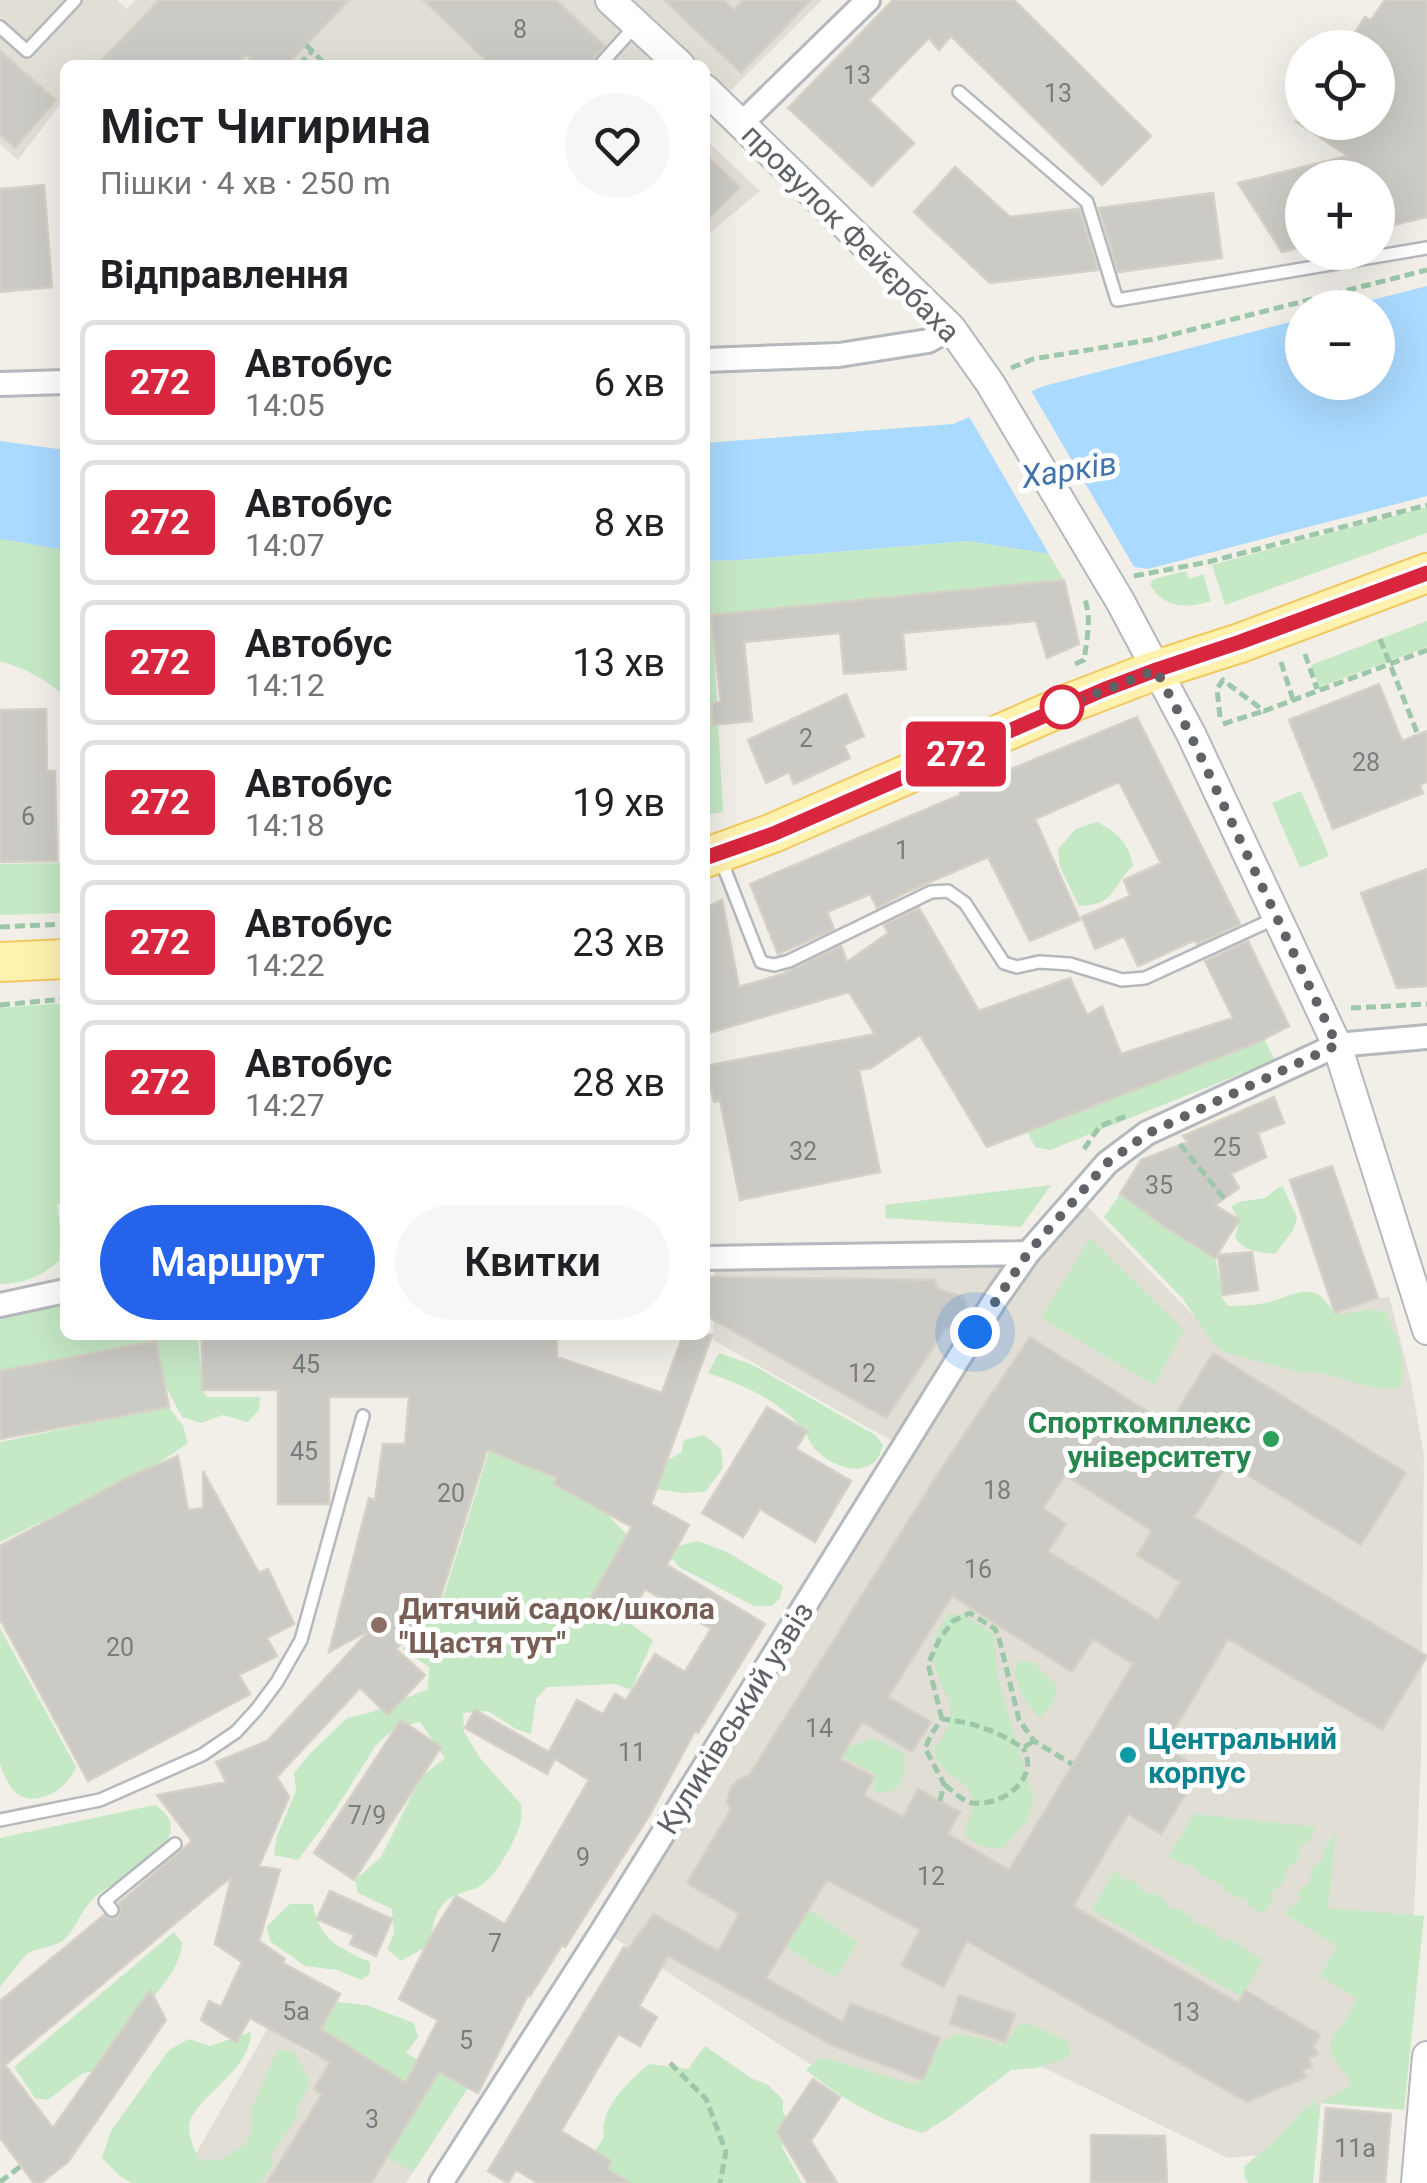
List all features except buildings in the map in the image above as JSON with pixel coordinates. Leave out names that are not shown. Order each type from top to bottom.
[{"type":"main road","points":[[712,856],[773,834],[1075,701],[1427,572]]},
{"type":"main road","points":[[0,962],[60,959]]},
{"type":"street","points":[[610,0],[675,60]]},
{"type":"street","points":[[741,124],[868,0]]},
{"type":"street","name":"провулок Фейєрбаха","points":[[710,94],[999,376],[1123,582],[1156,670],[1337,1045],[1427,1330]]},
{"type":"street","points":[[710,360],[839,355],[928,340],[951,328]]},
{"type":"street","points":[[0,384],[60,382]]},
{"type":"street","points":[[1337,1045],[1427,1037]]},
{"type":"street","name":"Куликівський узвіз","points":[[440,2183],[551,2014],[1028,1253],[1107,1163],[1147,1134],[1337,1045]]},
{"type":"street","points":[[710,1258],[1028,1253]]},
{"type":"street","points":[[0,1305],[60,1291]]},
{"type":"street","points":[[1416,2183],[1427,2056]]},
{"type":"lane","points":[[0,27],[27,51],[75,0]]},
{"type":"lane","points":[[605,60],[637,24]]},
{"type":"lane","points":[[959,92],[1087,202],[1117,300],[1427,248]]},
{"type":"lane","points":[[712,856],[762,962],[774,965],[931,892],[948,891],[964,904],[1004,963],[1016,967],[1040,962],[1070,964],[1122,980],[1145,978],[1278,917]]},
{"type":"lane","points":[[0,1820],[114,1794],[202,1754],[236,1732],[257,1709],[301,1640],[363,1416]]},
{"type":"lane","points":[[112,1910],[105,1901],[175,1844]]},
{"type":"path","points":[[302,60],[309,48],[321,60]]},
{"type":"path","points":[[999,376],[1034,359],[1155,339],[1427,270]]},
{"type":"path","points":[[1123,582],[1427,505]]},
{"type":"path","points":[[1067,668],[1084,660],[1088,619],[1082,594]]},
{"type":"path","points":[[1380,640],[1418,735]]},
{"type":"path","points":[[1264,711],[1223,680],[1217,689],[1221,720],[1264,711],[1427,650]]},
{"type":"path","points":[[1305,654],[1318,691]]},
{"type":"path","points":[[1281,662],[1294,700]]},
{"type":"path","points":[[0,927],[60,924]]},
{"type":"path","points":[[0,1005],[60,999]]},
{"type":"path","points":[[1351,1008],[1427,1004]]},
{"type":"path","points":[[1172,1134],[1227,1202]]},
{"type":"path","points":[[942,1719],[968,1722],[1023,1748],[1029,1757],[1019,1786],[987,1803],[968,1803],[944,1784],[926,1748],[942,1719],[928,1664],[952,1621],[970,1613],[995,1629],[1019,1720],[1034,1741],[1072,1764]]},
{"type":"path","points":[[1023,1748],[1034,1741]]},
{"type":"path","points":[[940,1801],[944,1784]]},
{"type":"path","points":[[670,2063],[706,2099],[726,2152],[720,2183]]},
{"type":"path","points":[[0,2182],[21,2166]]},
{"type":"shaded area","points":[[0,0],[117,0],[127,9],[135,0],[822,0],[710,111],[710,60],[60,60],[59,106],[18,160],[0,144]]},
{"type":"shaded area","points":[[710,144],[760,191],[710,233]]},
{"type":"shaded area","points":[[1085,1204],[1223,1346],[1389,1296],[1411,1382],[1424,1456],[1421,1758],[1414,1915],[1395,2109],[1321,2103],[1318,2123],[1281,2153],[1228,2158],[1006,2049],[927,2132],[847,2088],[613,1937],[913,1453],[713,1340],[715,1247],[1057,1240]]},
{"type":"shaded area","points":[[330,2012],[468,2088],[406,2183],[179,2183],[268,2028],[309,2053]]},
{"type":"green space","points":[[1427,507],[1427,533],[1225,605],[1212,565]]},
{"type":"green space","points":[[0,539],[60,549],[60,693],[36,675],[0,661]]},
{"type":"green space","points":[[968,541],[1048,553],[1069,588],[1063,580],[712,615],[723,812],[710,814],[710,561]]},
{"type":"green space","points":[[1186,571],[1189,579],[1203,574],[1211,601],[1176,604],[1161,598],[1150,584],[1154,579]]},
{"type":"green space","points":[[1427,621],[1427,647],[1319,687],[1311,665]]},
{"type":"green space","points":[[1301,791],[1329,856],[1300,868],[1272,803]]},
{"type":"green space","points":[[1097,822],[1121,839],[1133,866],[1107,898],[1079,906],[1060,867],[1058,849],[1076,829]]},
{"type":"green space","points":[[60,863],[60,913],[0,915],[0,864]]},
{"type":"green space","points":[[60,1003],[59,1261],[32,1278],[0,1284],[0,1008]]},
{"type":"green space","points":[[1264,1039],[1275,1060],[1050,1150],[1035,1147],[1027,1131]]},
{"type":"green space","points":[[1051,1185],[1021,1227],[886,1218],[885,1205]]},
{"type":"green space","points":[[1283,1187],[1297,1218],[1293,1230],[1275,1254],[1247,1248],[1235,1237],[1238,1221],[1231,1207],[1238,1202],[1265,1198]]},
{"type":"green space","points":[[1120,1194],[1215,1258],[1220,1295],[1228,1306],[1265,1303],[1307,1292],[1319,1295],[1336,1314],[1385,1312],[1402,1357],[1402,1386],[1370,1387],[1223,1352],[1183,1299],[1104,1217]]},
{"type":"green space","points":[[1090,1238],[1184,1330],[1154,1385],[1041,1318]]},
{"type":"green space","points":[[60,1305],[60,1340],[198,1340],[202,1390],[207,1397],[260,1397],[259,1410],[248,1422],[223,1415],[201,1423],[182,1417],[164,1383],[156,1341],[0,1371],[0,1317]]},
{"type":"green space","points":[[719,1353],[751,1364],[875,1435],[883,1445],[878,1457],[870,1465],[853,1469],[827,1459],[798,1424],[775,1405],[752,1390],[708,1373]]},
{"type":"green space","points":[[169,1407],[183,1426],[188,1443],[153,1467],[0,1542],[0,1442]]},
{"type":"green space","points":[[704,1435],[721,1449],[723,1468],[705,1492],[640,1487],[654,1467],[681,1453],[684,1440]]},
{"type":"green space","points":[[489,1451],[556,1480],[554,1485],[604,1511],[627,1535],[590,1599],[653,1640],[631,1690],[616,1684],[547,1687],[536,1699],[531,1734],[488,1711],[463,1713],[464,1732],[480,1758],[521,1804],[521,1820],[511,1846],[492,1875],[480,1886],[445,1903],[436,1916],[429,1945],[401,1961],[387,1949],[394,1934],[392,1909],[358,1893],[355,1880],[381,1857],[421,1777],[445,1758],[420,1722],[396,1727],[376,1745],[298,1860],[274,1855],[277,1836],[296,1791],[294,1773],[310,1754],[347,1718],[428,1689],[429,1667],[403,1649],[444,1595]]},
{"type":"green space","points":[[698,1541],[727,1552],[783,1586],[780,1598],[772,1606],[754,1606],[679,1567],[670,1556],[677,1546]]},
{"type":"green space","points":[[949,1614],[964,1615],[994,1635],[998,1680],[1034,1800],[1027,1821],[1003,1848],[981,1847],[964,1835],[972,1810],[971,1794],[936,1758],[934,1748],[950,1716],[934,1654],[939,1630]]},
{"type":"green space","points":[[0,1628],[76,1767],[66,1783],[40,1798],[30,1799],[13,1790],[1,1765]]},
{"type":"green space","points":[[1017,1661],[1033,1662],[1058,1687],[1052,1704],[1040,1718],[1021,1692],[1016,1677]]},
{"type":"green space","points":[[874,1738],[902,1752],[903,1776],[889,1792],[873,1790],[875,1774],[840,1755],[845,1745]]},
{"type":"green space","points":[[155,1805],[169,1818],[170,1832],[164,1845],[92,1900],[62,1941],[27,1955],[0,1987],[0,1838]]},
{"type":"green space","points":[[1194,1814],[1317,1827],[1283,1875],[1286,1877],[1271,1895],[1273,1898],[1263,1914],[1189,1864],[1169,1856]]},
{"type":"green space","points":[[1336,1830],[1328,1908],[1424,1916],[1404,2110],[1321,2103],[1352,2084],[1329,2048],[1357,1999],[1320,1976],[1337,1946],[1285,1914],[1300,1897],[1297,1895],[1312,1877],[1309,1875]]},
{"type":"green space","points":[[1115,1870],[1117,1875],[1166,1901],[1174,1910],[1177,1908],[1225,1941],[1228,1938],[1263,1960],[1242,1997],[1092,1910]]},
{"type":"green space","points":[[290,1904],[313,1904],[325,1934],[340,1947],[370,1962],[370,1973],[362,1980],[337,1970],[305,1966],[270,1941],[267,1926]]},
{"type":"green space","points":[[808,1909],[858,1942],[835,1978],[785,1946]]},
{"type":"green space","points":[[174,1932],[182,1943],[175,1966],[127,2032],[103,2077],[83,2073],[48,2100],[35,2098],[14,2067]]},
{"type":"green space","points":[[336,2002],[366,2005],[414,2023],[418,2037],[406,2053],[468,2088],[413,2172],[387,2157],[425,2095],[342,2042],[318,2034]]},
{"type":"green space","points":[[1027,2023],[1068,2041],[1071,2052],[1067,2058],[1036,2068],[1011,2070],[922,2133],[861,2108],[806,2070],[824,2058],[913,2084],[948,2038],[967,2035],[1005,2045],[1016,2027]]},
{"type":"green space","points":[[251,2032],[240,2062],[197,2109],[189,2131],[199,2161],[223,2159],[247,2143],[252,2130],[252,2109],[277,2050],[293,2051],[309,2079],[297,2106],[297,2118],[270,2156],[274,2163],[261,2183],[132,2183],[102,2158],[111,2131],[169,2050],[189,2039],[210,2046]]},
{"type":"green space","points":[[705,2046],[768,2085],[783,2100],[787,2118],[782,2147],[802,2183],[630,2183],[607,2169],[595,2151],[604,2137],[606,2116],[617,2096],[649,2064],[688,2069]]},
{"type":"green space","points":[[1315,2101],[1320,2110],[1313,2183],[1249,2183],[1244,2167]]},
{"type":"water","name":"Харків","points":[[1427,286],[1427,496],[1148,569],[968,541],[710,561],[710,443],[953,424],[1044,386],[1285,323],[1285,400],[1395,400],[1395,294]]},
{"type":"water","points":[[0,441],[60,449],[60,549],[0,539]]},
{"type":"pier","points":[[1029,387],[1137,572],[1052,559],[967,413]]},
{"type":"bus line","name":"272","points":[[710,856],[773,834],[1103,690],[1427,573]]},
{"type":"place","name":"Спорткомплекс університету","points":[[1271,1439]]},
{"type":"place","name":"Дитячий садок/школа \"Щастя тут\"","points":[[379,1625]]},
{"type":"place","name":"Центральний корпус","points":[[1128,1755]]},
{"type":"route","points":[[975,1332],[1028,1253],[1107,1163],[1147,1134],[1337,1045],[1156,670],[1062,707]]}]
